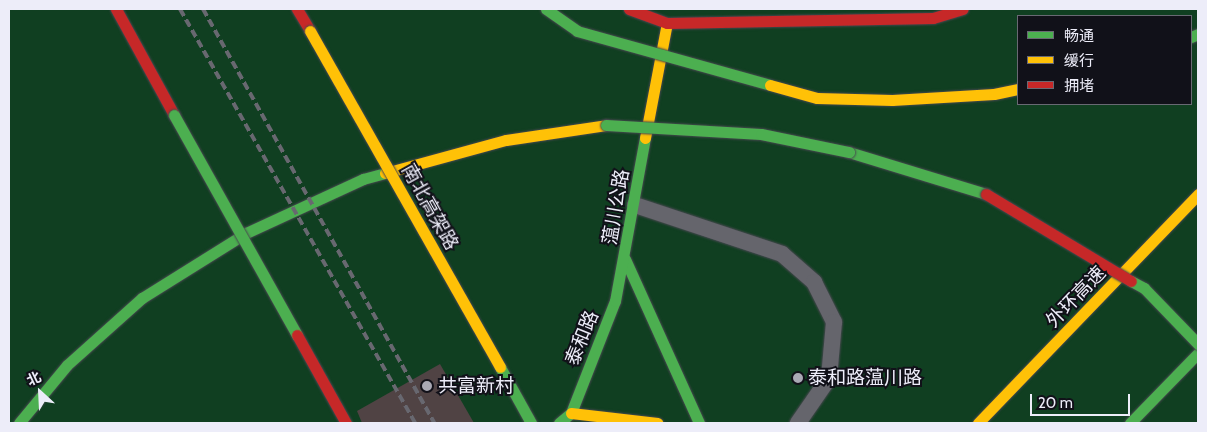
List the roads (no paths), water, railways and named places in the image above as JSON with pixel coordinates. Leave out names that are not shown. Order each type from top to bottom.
[{"type":"main road","points":[[116,9],[346,423]]},
{"type":"main road","name":"南北高架路","points":[[297,9],[531,423]]},
{"type":"main road","points":[[546,9],[577,31],[817,98],[892,100],[994,94],[1017,89]]},
{"type":"main road","points":[[629,9],[667,24],[933,18],[963,9]]},
{"type":"main road","name":"蕰川公路","points":[[667,24],[625,259],[699,423]]},
{"type":"main road","points":[[353,107],[543,423]]},
{"type":"main road","points":[[19,423],[67,365],[142,298],[246,233],[363,179],[506,140],[606,125],[761,134],[849,152],[986,194],[1144,288],[1198,344]]},
{"type":"main road","name":"外环高速","points":[[978,423],[1198,194]]},
{"type":"main road","name":"泰和路","points":[[559,423],[571,413],[616,301],[625,259]]},
{"type":"main road","points":[[1130,423],[1198,353]]},
{"type":"main road","points":[[571,413],[657,423]]},
{"type":"lane","points":[[634,205],[782,254],[814,282],[834,322],[829,378],[798,423]]},
{"type":"railway","points":[[180,9],[415,423]]},
{"type":"railway","points":[[203,9],[434,423]]},
{"type":"place","name":"泰和路蕰川路","points":[[798,378]]},
{"type":"place","name":"共富新村","points":[[427,386]]}]
